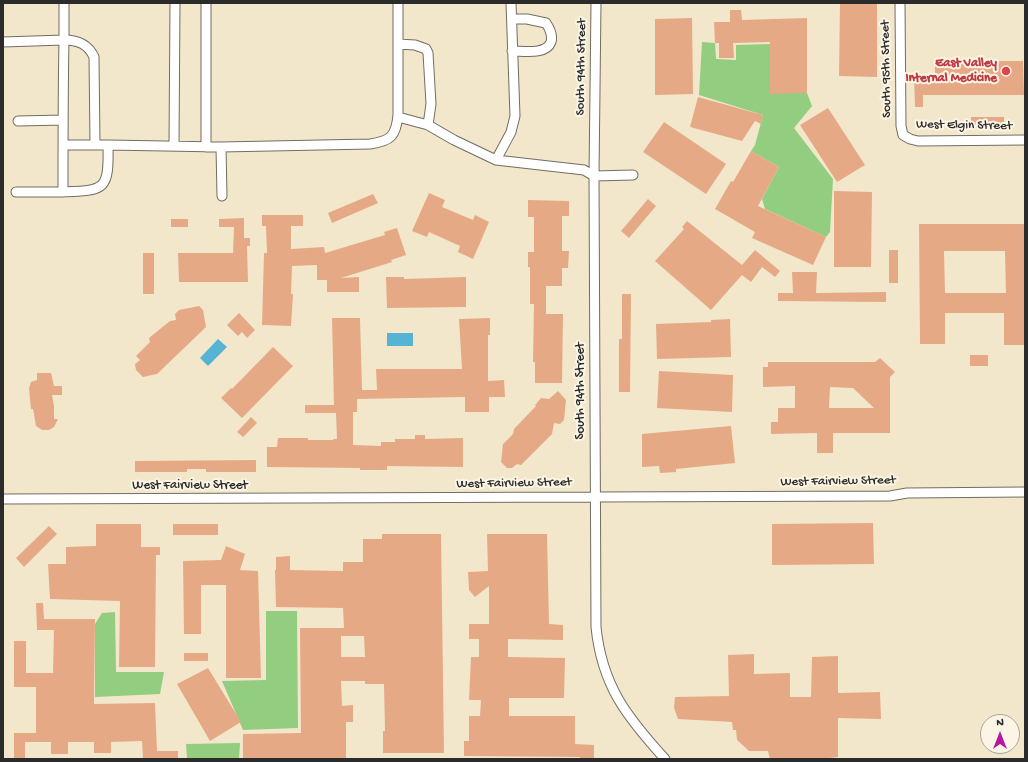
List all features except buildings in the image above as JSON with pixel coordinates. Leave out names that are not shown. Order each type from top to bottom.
[{"type":"street","points":[[63,192],[64,3]]},
{"type":"street","points":[[174,146],[175,3]]},
{"type":"street","points":[[206,3],[206,147]]},
{"type":"street","points":[[63,145],[221,147],[370,144],[383,142],[392,137],[397,128],[398,3]]},
{"type":"street","points":[[496,160],[511,132],[515,116],[512,51],[512,3]]},
{"type":"street","name":"South 94th Street","points":[[596,3],[594,176],[596,627],[601,658],[607,677],[620,704],[643,735],[665,759]]},
{"type":"street","name":"South 95th Street","points":[[900,3],[901,126],[903,135]]},
{"type":"street","points":[[512,19],[533,20],[546,23],[550,28],[552,38],[549,46],[543,50],[512,51]]},
{"type":"street","points":[[3,42],[73,40],[90,48],[94,57],[95,145]]},
{"type":"street","points":[[398,44],[421,46],[426,49],[428,53],[431,104],[428,125]]},
{"type":"street","points":[[398,117],[428,125],[454,140],[496,160],[584,170],[594,176],[633,175]]},
{"type":"street","points":[[18,120],[63,120]]},
{"type":"street","name":"West Elgin Street","points":[[903,135],[918,141],[1025,140]]},
{"type":"street","points":[[16,192],[96,190],[104,183],[109,166],[108,145]]},
{"type":"street","points":[[221,147],[222,196]]},
{"type":"street","name":"West Fairview Street","points":[[3,499],[882,496],[907,493],[1025,492]]},
{"type":"green space","points":[[702,42],[715,43],[716,59],[736,60],[736,45],[770,44],[770,93],[807,93],[812,106],[794,128],[833,179],[830,232],[826,237],[765,209],[762,199],[779,167],[751,151],[755,145],[763,115],[699,95]]},
{"type":"green space","points":[[266,611],[297,611],[298,728],[243,730],[222,681],[266,680]]},
{"type":"green space","points":[[115,612],[116,672],[164,672],[160,694],[95,697],[95,624],[102,613]]},
{"type":"green space","points":[[240,743],[239,759],[187,759],[186,744]]},
{"type":"water","points":[[387,333],[413,333],[413,346],[387,346]]},
{"type":"water","points":[[218,339],[227,347],[208,366],[200,358]]},
{"type":"place","name":"East Valley Internal Medicine","points":[[1006,71]]}]
